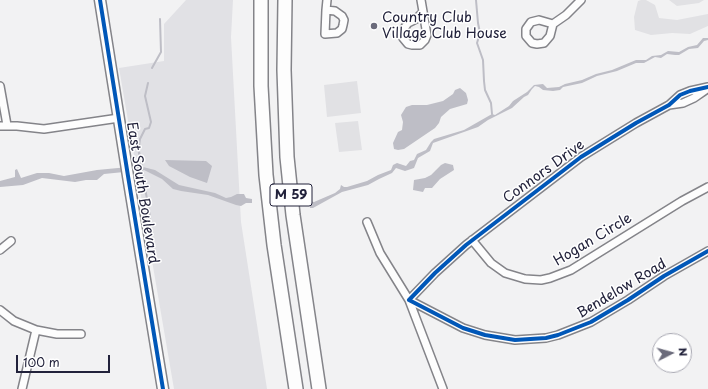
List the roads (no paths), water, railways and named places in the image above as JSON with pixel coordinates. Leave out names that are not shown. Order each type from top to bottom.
[{"type":"highway","name":"M 59","points":[[261,0],[260,63],[265,162],[272,230],[296,389]]},
{"type":"highway","name":"M 59","points":[[285,0],[284,70],[287,157],[293,215],[319,389]]},
{"type":"street","name":"East South Boulevard","points":[[100,0],[163,389]]},
{"type":"street","points":[[326,10],[327,0]]},
{"type":"street","points":[[421,0],[427,33],[425,40],[420,45],[412,46],[403,38],[403,30],[408,23],[423,12]]},
{"type":"street","points":[[553,24],[566,15],[581,0]]},
{"type":"street","points":[[0,86],[3,126],[44,129],[118,118]]},
{"type":"street","name":"Connors Drive","points":[[409,300],[435,272],[472,240],[581,157],[636,123],[669,105],[680,95],[690,91],[708,88]]},
{"type":"street","name":"Hogan Circle","points":[[472,240],[492,263],[505,273],[525,279],[541,280],[550,278],[571,270],[682,201],[708,187]]},
{"type":"street","points":[[367,222],[380,253],[409,300],[443,389]]},
{"type":"street","points":[[0,250],[11,241]]},
{"type":"street","name":"Bendelow Road","points":[[409,300],[463,328],[485,335],[516,340],[546,338],[591,322],[664,276],[708,251]]},
{"type":"street","points":[[0,310],[14,321],[36,330],[57,334],[81,334]]},
{"type":"street","points":[[22,389],[36,330]]},
{"type":"waterway","points":[[476,0],[480,33],[477,43],[483,60],[485,90],[491,103],[492,114]]},
{"type":"waterway","points":[[152,68],[161,52],[160,19]]},
{"type":"waterway","points":[[139,147],[140,139],[145,129],[149,128],[151,122],[145,96],[148,83]]},
{"type":"waterway","points":[[142,170],[150,217],[150,229]]},
{"type":"place","name":"Country Club Village Club House","points":[[374,26]]}]
